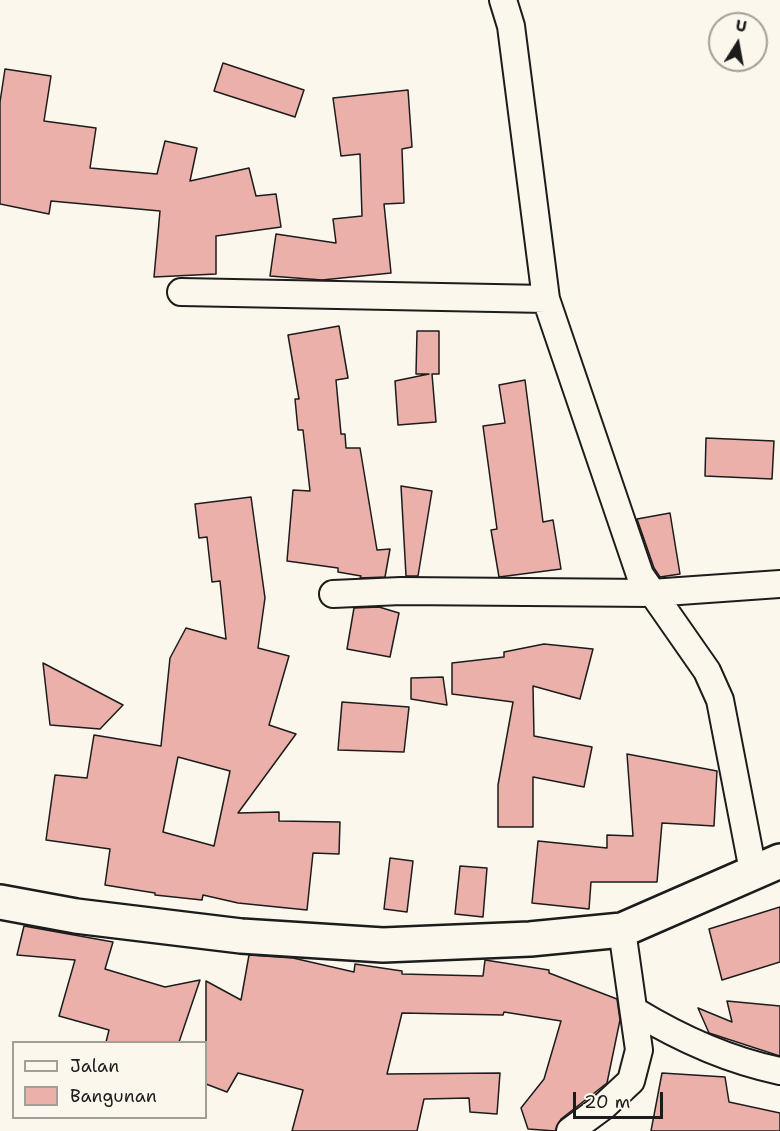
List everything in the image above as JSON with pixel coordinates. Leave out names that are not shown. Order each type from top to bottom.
[{"type":"street","points":[[0,902],[76,916],[241,936],[383,945],[531,939],[622,930],[767,866],[720,700],[707,671],[640,574],[546,299],[511,26],[503,0]]},
{"type":"street","points":[[181,292],[546,299]]},
{"type":"street","points":[[333,594],[401,591],[651,593],[780,584]]},
{"type":"street","points":[[570,1131],[604,1106],[631,1081],[639,1050],[622,930]]},
{"type":"street","points":[[635,1011],[674,1035],[710,1052],[780,1071]]},
{"type":"building","points":[[223,63],[304,90],[295,117],[214,91]]},
{"type":"building","points":[[5,69],[51,76],[44,121],[96,128],[90,168],[157,174],[165,141],[197,148],[190,181],[249,168],[256,196],[276,194],[281,227],[216,236],[216,274],[154,277],[160,211],[51,201],[49,214],[0,204],[0,102]]},
{"type":"building","points":[[408,90],[412,147],[402,149],[404,203],[384,204],[391,273],[322,280],[270,276],[276,234],[336,243],[333,219],[362,216],[360,154],[341,156],[333,98]]},
{"type":"building","points":[[339,326],[348,378],[336,380],[341,434],[345,434],[346,448],[360,448],[377,550],[390,549],[385,577],[360,578],[361,576],[338,572],[338,568],[287,561],[293,490],[310,491],[303,430],[298,430],[295,399],[299,399],[288,335]]},
{"type":"building","points":[[417,331],[439,331],[439,374],[432,374],[436,422],[398,425],[395,381],[429,374],[416,374]]},
{"type":"building","points":[[525,380],[543,522],[553,520],[561,569],[499,577],[491,530],[497,529],[483,426],[505,423],[499,385]]},
{"type":"building","points":[[706,438],[774,441],[772,479],[705,476]]},
{"type":"building","points":[[401,486],[432,491],[418,576],[406,576]]},
{"type":"building","points":[[251,497],[265,598],[258,648],[289,656],[269,725],[296,734],[238,813],[279,812],[279,821],[340,822],[339,854],[313,853],[307,910],[238,903],[203,895],[202,900],[155,895],[155,893],[105,885],[110,849],[46,840],[55,775],[87,778],[94,735],[161,746],[170,658],[186,628],[226,639],[220,581],[212,582],[207,537],[199,538],[195,504]],"holes":[[[178,757],[230,771],[214,846],[163,832]]]},
{"type":"building","points":[[670,513],[680,574],[660,577],[654,568],[637,519]]},
{"type":"building","points":[[379,607],[399,613],[390,657],[347,649],[354,608]]},
{"type":"building","points":[[544,644],[593,649],[580,699],[533,686],[534,736],[592,747],[584,787],[533,777],[533,827],[498,827],[498,785],[513,702],[452,694],[452,663],[504,657],[504,652]]},
{"type":"building","points":[[43,663],[123,705],[100,729],[50,725]]},
{"type":"building","points":[[443,677],[447,705],[411,699],[411,678]]},
{"type":"building","points":[[342,702],[409,707],[404,752],[338,750]]},
{"type":"building","points":[[627,754],[717,771],[714,826],[662,823],[657,882],[591,882],[589,909],[532,903],[538,841],[607,848],[607,835],[633,836]]},
{"type":"building","points":[[390,858],[413,861],[407,912],[384,909]]},
{"type":"building","points":[[460,866],[487,868],[483,917],[455,914]]},
{"type":"building","points":[[780,907],[780,962],[722,980],[709,929]]},
{"type":"building","points":[[24,926],[113,942],[105,969],[165,987],[200,980],[179,1041],[106,1041],[109,1030],[59,1016],[75,960],[17,955]]},
{"type":"building","points":[[249,955],[293,958],[354,972],[355,964],[402,971],[402,974],[483,976],[485,960],[549,970],[549,973],[617,999],[620,1020],[607,1083],[561,1119],[555,1131],[528,1129],[521,1108],[544,1079],[561,1021],[504,1012],[503,1015],[402,1013],[387,1074],[500,1073],[497,1114],[470,1112],[469,1098],[424,1099],[417,1131],[292,1131],[303,1090],[238,1073],[227,1092],[207,1084],[206,981],[241,1000]]},
{"type":"building","points":[[727,1001],[780,1006],[780,1056],[709,1033],[698,1008],[732,1022]]},
{"type":"building","points":[[662,1073],[725,1077],[729,1102],[780,1113],[780,1131],[651,1131]]}]
